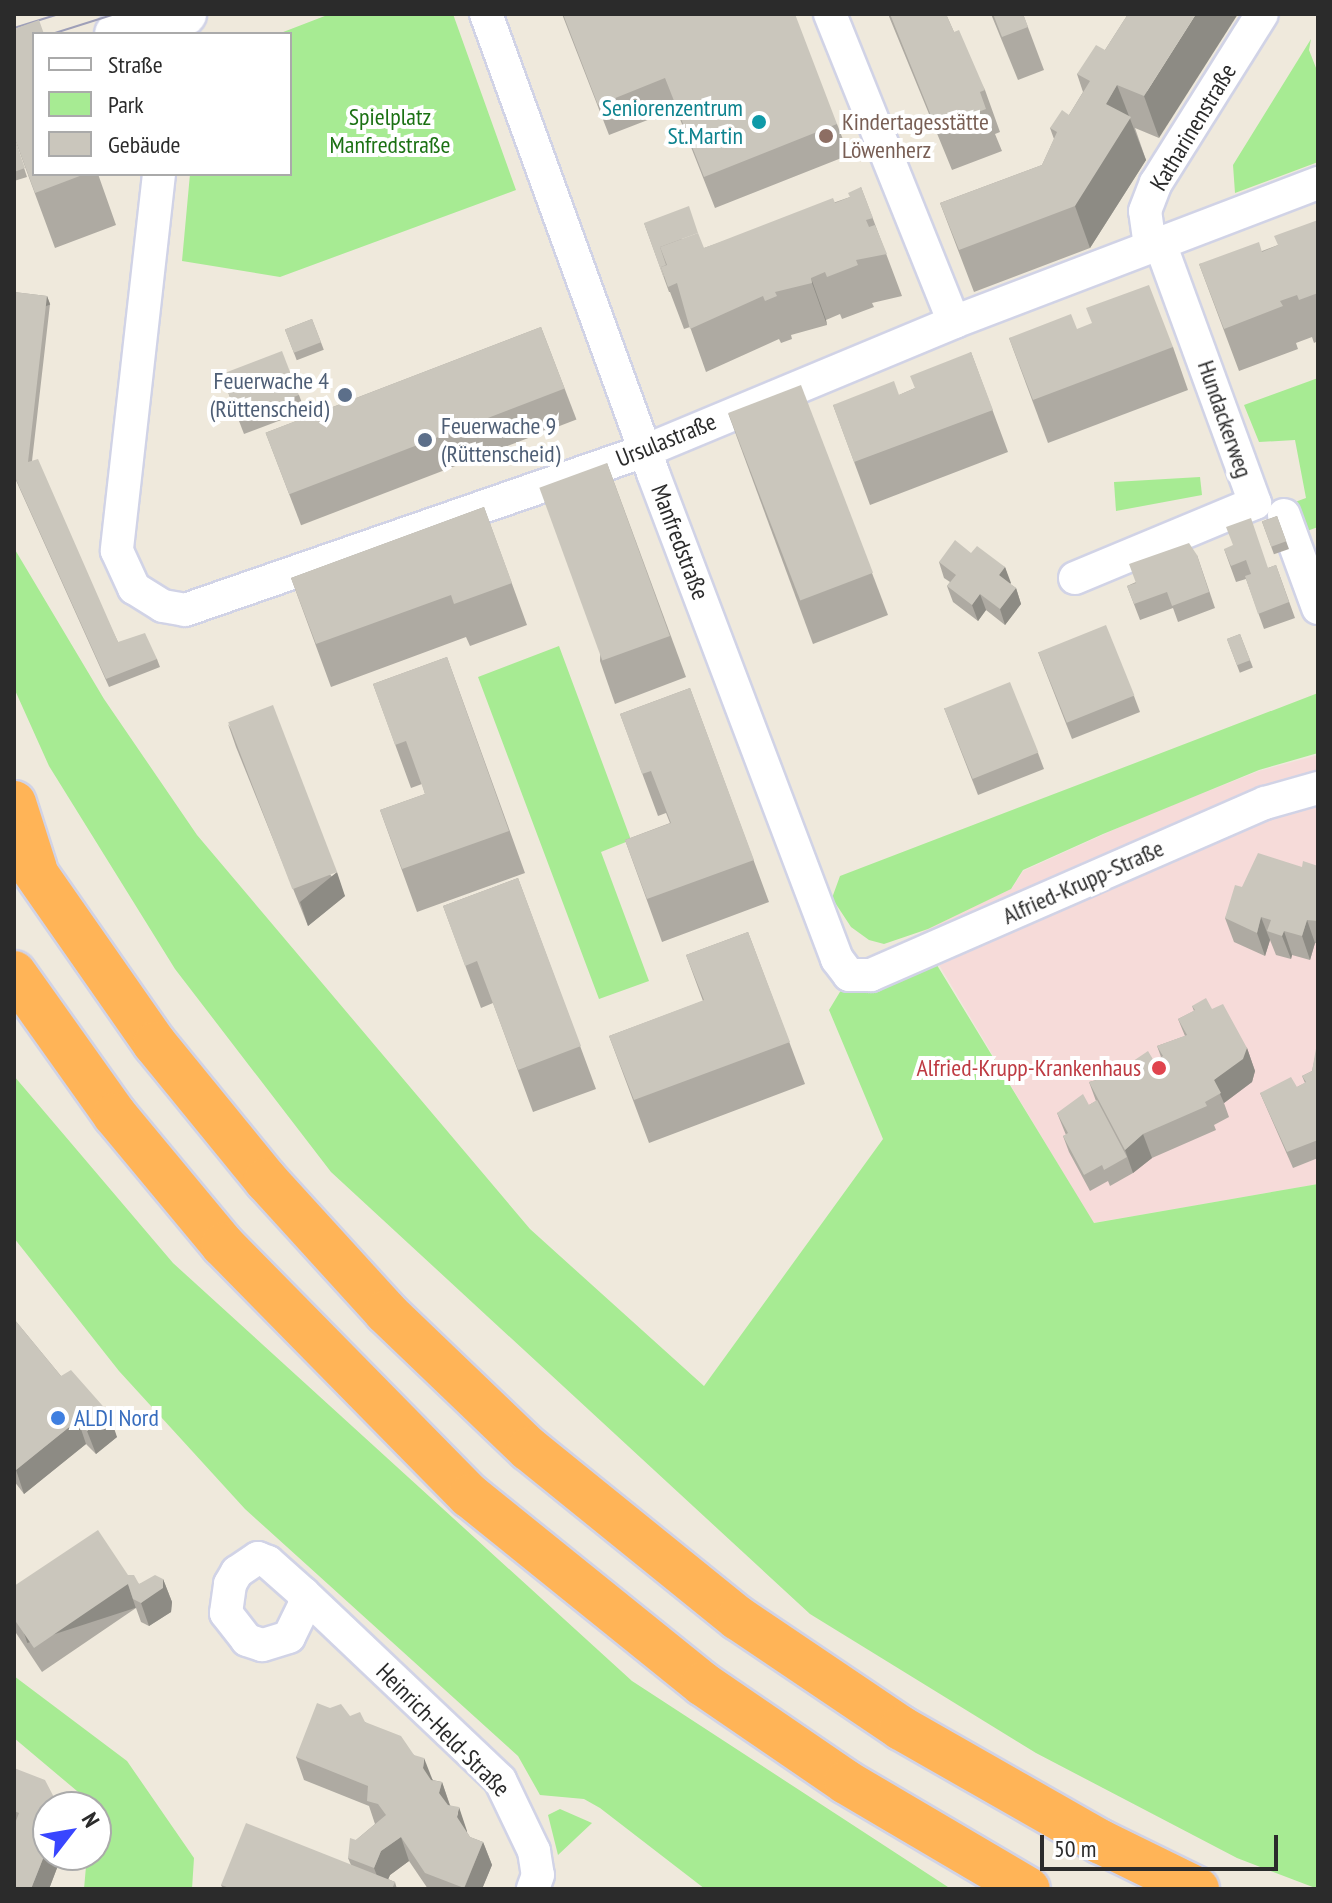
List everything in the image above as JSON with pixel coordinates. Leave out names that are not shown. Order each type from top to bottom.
[{"type":"highway","points":[[14,803],[39,882]]},
{"type":"highway","points":[[14,842],[155,1044],[327,1248],[420,1346],[577,1490],[738,1618],[901,1728],[1089,1835],[1197,1889]]},
{"type":"highway","points":[[14,973],[115,1115],[279,1307],[398,1429],[523,1542],[751,1717],[846,1782],[1028,1889]]},
{"type":"highway","points":[[14,1023],[115,1115]]},
{"type":"street","name":"Manfredstraße","points":[[486,14],[837,959],[849,975]]},
{"type":"street","points":[[830,14],[954,322]]},
{"type":"street","name":"Katharinenstraße","points":[[1155,244],[1145,211],[1156,183],[1262,14]]},
{"type":"street","points":[[126,32],[178,22]]},
{"type":"street","name":"Ursulastraße","points":[[159,176],[117,540],[125,578],[144,596],[173,608],[205,606],[647,450],[954,322],[1318,183]]},
{"type":"street","name":"Hundackerweg","points":[[1075,578],[1255,503],[1155,244]]},
{"type":"street","points":[[1284,515],[1318,608]]},
{"type":"street","name":"Alfried-Krupp-Straße","points":[[849,975],[871,975],[1265,803],[1318,788]]},
{"type":"street","name":"Heinrich-Held-Straße","points":[[304,1594],[500,1780],[534,1851],[538,1875],[533,1889]]},
{"type":"shaded area","name":"Alfried-Krupp-Krankenhaus","points":[[1318,755],[1318,1184],[1093,1223],[920,933],[1012,888],[1023,871],[1142,817],[1259,771]]},
{"type":"green space","name":"Spielplatz Manfredstraße","points":[[330,14],[453,14],[516,190],[280,277],[182,261],[190,176],[292,176],[292,32],[283,32]]},
{"type":"green space","points":[[1311,39],[1309,50],[1318,73],[1318,162],[1235,193],[1233,165]]},
{"type":"green space","points":[[1318,378],[1318,527],[1307,531],[1295,502],[1306,498],[1295,440],[1259,442],[1244,405]]},
{"type":"green space","points":[[1200,477],[1202,495],[1116,511],[1114,482]]},
{"type":"green space","points":[[14,548],[104,699],[197,835],[530,1229],[704,1386],[883,1139],[829,1010],[849,977],[929,952],[1094,1223],[1318,1184],[1318,1889],[1237,1858],[1036,1753],[810,1614],[331,1172],[175,969],[49,766],[14,688]]},
{"type":"green space","points":[[559,646],[631,840],[601,852],[649,981],[599,999],[478,677]]},
{"type":"green space","points":[[1318,693],[1318,753],[1259,770],[1023,870],[1011,889],[928,929],[884,944],[869,940],[851,927],[832,898],[840,876]]},
{"type":"green space","points":[[14,1076],[173,1263],[632,1681],[951,1889],[705,1889],[600,1808],[584,1799],[540,1795],[518,1756],[245,1509],[119,1371],[14,1238]]},
{"type":"green space","points":[[14,1676],[127,1761],[194,1858],[192,1889],[84,1889],[86,1871],[112,1871],[112,1791],[77,1791],[14,1738]]},
{"type":"green space","points":[[560,1809],[592,1823],[558,1855],[548,1815]]},
{"type":"building","name":"Seniorenzentrum St.Martin","points":[[563,14],[795,14],[837,124],[704,177],[665,78],[598,105]]},
{"type":"building","points":[[890,14],[946,14],[954,32],[959,30],[985,90],[980,92],[986,109],[936,128]]},
{"type":"building","points":[[993,14],[1023,14],[1028,27],[1002,37]]},
{"type":"building","points":[[1128,14],[1196,14],[1144,96],[1117,85],[1106,104],[1131,117],[1075,206],[959,250],[940,203],[1042,165],[1057,132],[1050,128],[1062,110],[1069,115],[1090,81],[1077,74],[1096,45],[1105,50]]},
{"type":"building","points":[[39,20],[43,32],[32,32],[32,176],[80,176],[35,193],[14,136],[14,29]]},
{"type":"building","points":[[14,138],[25,168],[14,172]]},
{"type":"building","points":[[861,187],[873,218],[866,220],[869,227],[875,225],[887,254],[856,260],[858,265],[827,277],[825,272],[811,278],[812,283],[775,292],[777,296],[765,301],[763,296],[690,329],[677,283],[668,287],[661,267],[667,265],[660,247],[698,233],[704,248],[833,198],[835,203],[850,197],[848,193]]},
{"type":"building","points":[[689,206],[698,233],[660,247],[666,265],[661,267],[663,276],[644,223]]},
{"type":"building","points":[[1318,220],[1318,293],[1299,300],[1297,295],[1280,301],[1283,306],[1224,329],[1199,264],[1259,242],[1262,252],[1278,245],[1274,236]]},
{"type":"building","points":[[1149,285],[1173,347],[1033,400],[1009,338],[1071,314],[1077,329],[1092,323],[1086,308]]},
{"type":"building","points":[[14,292],[47,296],[28,462],[38,459],[118,642],[145,633],[157,659],[106,679],[14,475]]},
{"type":"building","points":[[312,319],[321,342],[294,353],[285,329]]},
{"type":"building","points":[[541,327],[565,389],[289,494],[266,433]]},
{"type":"building","points":[[282,351],[299,395],[238,418],[221,374]]},
{"type":"building","points":[[971,352],[993,410],[854,462],[833,405],[894,381],[899,395],[915,388],[910,376]]},
{"type":"building","points":[[801,385],[873,573],[800,601],[728,413]]},
{"type":"building","points":[[607,463],[670,636],[602,661],[539,488]]},
{"type":"building","points":[[484,507],[512,583],[454,604],[451,595],[316,644],[291,578]]},
{"type":"building","points":[[1277,516],[1286,541],[1271,547],[1262,521]]},
{"type":"building","points":[[1251,518],[1268,568],[1276,565],[1289,602],[1258,614],[1245,576],[1251,574],[1246,560],[1231,566],[1224,549],[1233,545],[1226,527]]},
{"type":"building","points":[[955,540],[971,553],[977,546],[1005,567],[999,575],[1016,588],[1000,609],[980,594],[972,605],[947,586],[956,575],[939,562]]},
{"type":"building","points":[[1189,543],[1197,555],[1209,592],[1172,606],[1167,592],[1134,604],[1127,586],[1136,583],[1129,564]]},
{"type":"building","points":[[1106,625],[1134,695],[1067,723],[1038,652]]},
{"type":"building","points":[[1240,634],[1250,660],[1237,665],[1227,639]]},
{"type":"building","points":[[447,657],[509,831],[402,869],[380,810],[425,794],[406,741],[395,745],[373,684]]},
{"type":"building","points":[[1010,682],[1038,752],[973,779],[944,709]]},
{"type":"building","points":[[690,688],[754,860],[647,899],[625,840],[671,823],[651,771],[642,774],[620,714]]},
{"type":"building","points":[[273,705],[337,872],[292,889],[228,722]]},
{"type":"building","points":[[1258,853],[1302,867],[1303,861],[1318,866],[1318,921],[1307,920],[1302,936],[1284,931],[1282,936],[1267,931],[1271,920],[1261,917],[1257,933],[1225,918],[1235,885],[1242,887]]},
{"type":"building","points":[[518,878],[581,1046],[518,1070],[477,961],[465,966],[443,906]]},
{"type":"building","points":[[748,932],[790,1042],[634,1100],[609,1036],[704,1000],[686,955]]},
{"type":"building","points":[[1206,998],[1212,1009],[1223,1004],[1247,1048],[1243,1059],[1214,1080],[1221,1093],[1205,1102],[1207,1106],[1143,1134],[1125,1150],[1089,1082],[1111,1076],[1148,1051],[1154,1061],[1163,1056],[1157,1046],[1187,1035],[1178,1019],[1195,1010],[1192,1006]]},
{"type":"building","points":[[1317,1043],[1318,1140],[1287,1152],[1260,1093],[1291,1077],[1297,1087],[1306,1082],[1302,1076],[1312,1071]]},
{"type":"building","points":[[1083,1094],[1089,1105],[1097,1100],[1127,1157],[1104,1170],[1102,1165],[1084,1175],[1063,1136],[1068,1133],[1057,1113]]},
{"type":"building","name":"ALDI Nord","points":[[14,1319],[61,1376],[71,1370],[109,1413],[87,1431],[78,1420],[16,1470],[14,1468]]},
{"type":"building","points":[[98,1530],[128,1575],[134,1575],[139,1584],[155,1575],[163,1579],[163,1588],[141,1603],[133,1599],[128,1584],[34,1648],[14,1619],[14,1586]]},
{"type":"building","points":[[317,1703],[330,1708],[341,1704],[350,1716],[360,1712],[365,1722],[401,1736],[414,1755],[424,1758],[423,1768],[431,1780],[442,1782],[439,1793],[448,1805],[459,1807],[457,1817],[470,1837],[483,1842],[464,1888],[425,1873],[401,1837],[381,1851],[374,1868],[348,1858],[350,1838],[356,1840],[386,1815],[378,1804],[367,1801],[368,1786],[296,1757]]},
{"type":"building","points":[[14,1768],[45,1780],[51,1791],[32,1791],[32,1871],[38,1871],[31,1889],[14,1889],[14,1826],[19,1813],[14,1811]]},
{"type":"building","points":[[246,1823],[395,1882],[392,1889],[232,1889],[221,1885]]},
{"type":"tram line","points":[[14,28],[59,14]]},
{"type":"tram line","points":[[58,32],[115,14]]},
{"type":"place","name":"Seniorenzentrum St.Martin","points":[[759,122]]},
{"type":"place","name":"Kindertagesstätte Löwenherz","points":[[826,136]]},
{"type":"place","name":"Feuerwache 4 (Rüttenscheid)","points":[[345,395]]},
{"type":"place","name":"Feuerwache 9 (Rüttenscheid)","points":[[425,440]]},
{"type":"place","name":"Alfried-Krupp-Krankenhaus","points":[[1159,1068]]},
{"type":"place","name":"ALDI Nord","points":[[58,1418]]}]
